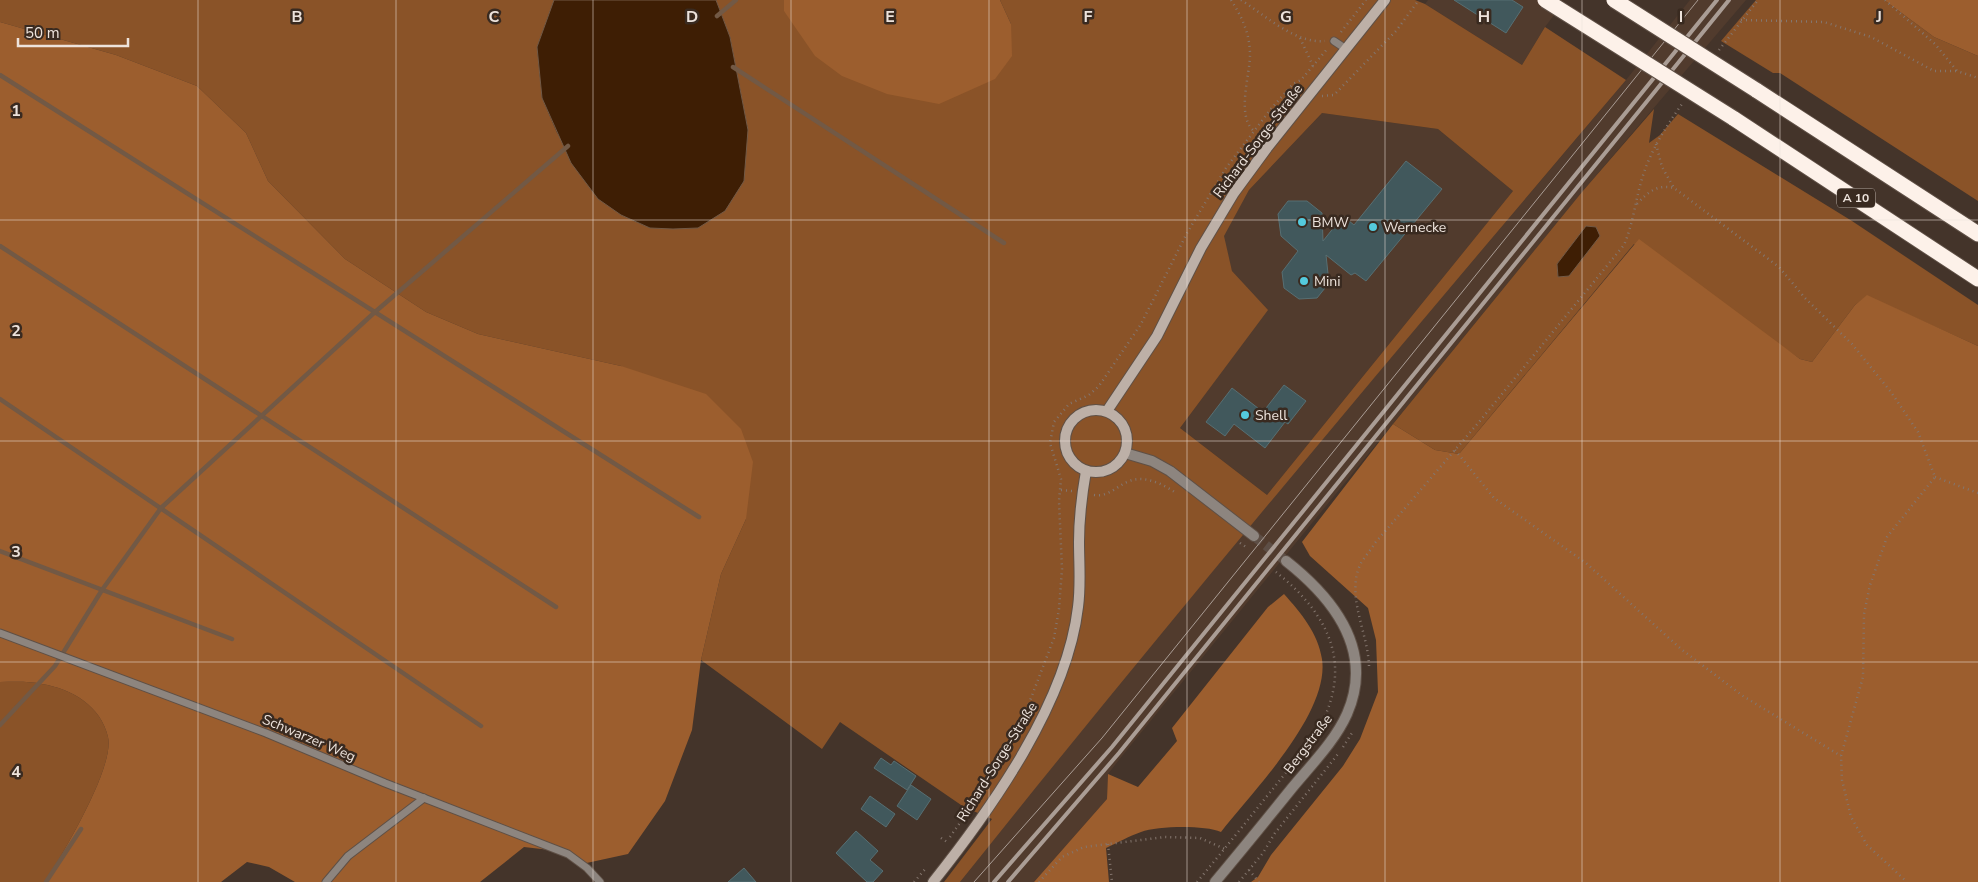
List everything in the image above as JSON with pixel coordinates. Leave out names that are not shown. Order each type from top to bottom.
[{"type":"highway","name":"A 10","points":[[1545,0],[1733,118],[1978,279]]},
{"type":"highway","name":"A 10","points":[[1614,0],[1978,234]]},
{"type":"main road","name":"Richard-Sorge-Straße","points":[[1107,411],[1157,336],[1201,248],[1234,193],[1385,0]]},
{"type":"main road","points":[[1089,410],[1107,411],[1123,424],[1128,443],[1125,453],[1114,467],[1105,471],[1086,471],[1078,467],[1067,453],[1066,435],[1068,427],[1081,414],[1089,410]]},
{"type":"main road","name":"Richard-Sorge-Straße","points":[[933,882],[973,828],[1013,767],[1044,715],[1060,679],[1070,647],[1078,606],[1079,521],[1086,471]]},
{"type":"street","points":[[1125,453],[1152,461],[1170,471],[1254,536]]},
{"type":"street","name":"Bergstraße","points":[[1215,882],[1320,754],[1347,714],[1354,688],[1356,663],[1350,638],[1328,599],[1311,581],[1286,561]]},
{"type":"lane","points":[[1334,40],[1346,50]]},
{"type":"lane","name":"Schwarzer Weg","points":[[0,633],[266,732],[424,798],[568,854],[587,868],[600,882]]},
{"type":"lane","points":[[326,882],[348,856],[424,798]]},
{"type":"path","points":[[1231,0],[1241,15],[1247,31],[1250,55],[1245,94],[1246,117],[1254,132]]},
{"type":"path","points":[[1241,0],[1300,37],[1312,42],[1334,40]]},
{"type":"path","points":[[941,850],[982,791],[1016,736],[1050,652],[1059,609],[1062,568],[1060,472],[1050,443],[1054,422],[1069,404],[1089,395],[1099,386],[1149,309],[1168,268],[1200,209],[1254,132],[1294,84],[1301,80],[1313,66],[1366,0]]},
{"type":"path","points":[[1301,80],[1324,98],[1334,95],[1396,31],[1419,0]]},
{"type":"path","points":[[1885,0],[1936,44],[1957,71]]},
{"type":"path","points":[[1741,20],[1824,22],[1871,37],[1934,71],[1957,71],[1978,78]]},
{"type":"path","points":[[1300,37],[1313,66]]},
{"type":"path","points":[[1361,564],[1375,544],[1624,245],[1637,205],[1640,183],[1656,144],[1662,167],[1674,188],[1779,268],[1804,298],[1852,344],[1891,392],[1918,432],[1935,477],[1978,493]]},
{"type":"path","points":[[1637,205],[1648,193],[1663,186],[1674,188]]},
{"type":"path","points":[[1455,450],[1494,498],[1586,563],[1681,649],[1744,696],[1841,756]]},
{"type":"path","points":[[1908,882],[1867,845],[1851,817],[1842,780],[1841,756],[1863,677],[1864,614],[1870,585],[1887,536],[1935,477]]},
{"type":"path","points":[[1061,490],[1104,495],[1128,481],[1144,479],[1178,495]]},
{"type":"path","points":[[1239,542],[1246,547]]},
{"type":"path","points":[[1197,882],[1310,743],[1326,714],[1333,693],[1337,675],[1334,650],[1329,635],[1308,601],[1276,572]]},
{"type":"path","points":[[1039,882],[1070,851],[1108,844],[1164,837],[1200,838],[1225,848]]},
{"type":"path","points":[[941,838],[947,842]]},
{"type":"path","points":[[1108,844],[1112,882]]},
{"type":"path","points":[[914,882],[930,864]]},
{"type":"path","points":[[1239,882],[1250,870],[1259,882]]},
{"type":"shaded area","points":[[0,0],[554,0],[537,47],[542,98],[557,133],[621,215],[650,228],[698,228],[748,130],[730,37],[716,0],[784,0],[784,11],[1011,24],[1000,0],[1415,0],[1425,4],[1522,65],[1545,27],[1626,80],[1207,579],[960,882],[944,882],[992,819],[964,807],[840,722],[822,749],[701,660],[721,574],[746,519],[621,366],[478,334],[426,312],[345,259],[268,181],[246,133],[197,86],[116,55],[0,22]],"holes":[[[1322,113],[1438,129],[1513,191],[1267,495],[1180,428],[1268,310],[1232,271],[1224,236],[1249,190]]]},
{"type":"shaded area","points":[[554,0],[716,0],[730,37],[748,130],[744,181],[725,211],[698,228],[650,228],[621,215],[598,199],[571,163],[542,98],[537,47]]},
{"type":"shaded area","points":[[784,0],[1000,0],[1011,24],[1012,56],[995,79],[939,104],[887,94],[842,76],[815,56],[784,11]]},
{"type":"shaded area","points":[[1428,0],[1562,0],[1564,2],[1545,27],[1522,65],[1425,4]]},
{"type":"shaded area","points":[[1690,0],[1746,0],[1582,192],[1122,756],[1108,774],[1107,799],[1034,882],[960,882],[1080,732],[1308,455],[1626,80]]},
{"type":"shaded area","points":[[1756,0],[1884,0],[1934,37],[1978,56],[1978,201],[1780,73],[1773,73],[1721,41]]},
{"type":"shaded area","points":[[1884,0],[1978,0],[1978,56],[1934,37]]},
{"type":"shaded area","points":[[0,22],[116,55],[197,86],[246,133],[268,181],[345,259],[426,312],[478,334],[621,366],[706,394],[741,429],[753,462],[746,519],[721,574],[701,660],[692,730],[665,801],[628,854],[582,864],[550,850],[524,847],[480,882],[295,882],[269,867],[247,862],[221,882],[45,882],[86,811],[96,789],[104,769],[108,751],[108,737],[99,716],[84,701],[74,695],[53,686],[37,683],[0,682]]},
{"type":"shaded area","points":[[1654,109],[1649,143],[1660,135],[1678,114],[1852,221],[1978,305],[1978,346],[1867,296],[1855,305],[1812,362],[1800,359],[1634,244],[1459,454],[1435,450],[1393,424],[1582,192]],"holes":[[[1586,227],[1558,277],[1557,264]]]},
{"type":"shaded area","points":[[1322,113],[1438,129],[1513,191],[1267,495],[1180,428],[1267,310],[1232,271],[1223,236],[1249,190]]},
{"type":"shaded area","points":[[1586,226],[1596,227],[1600,236],[1569,276],[1558,277],[1557,264]]},
{"type":"shaded area","points":[[1639,239],[1800,359],[1812,362],[1855,305],[1867,295],[1978,346],[1978,882],[1251,882],[1258,877],[1271,855],[1343,766],[1360,739],[1378,692],[1376,640],[1368,608],[1310,556],[1302,542],[1393,424],[1435,450],[1459,454]]},
{"type":"shaded area","points":[[1284,594],[1302,616],[1317,641],[1322,659],[1321,680],[1314,703],[1302,727],[1269,773],[1221,832],[1204,828],[1181,827],[1158,828],[1141,832],[1106,848],[1109,882],[1034,882],[1107,799],[1108,774],[1138,787],[1177,741],[1172,728],[1268,607]]},
{"type":"shaded area","points":[[0,682],[37,683],[53,686],[74,695],[84,701],[99,716],[108,737],[108,751],[104,769],[96,789],[86,811],[45,882],[0,882]]},
{"type":"building","points":[[1454,0],[1512,0],[1523,7],[1506,33]]},
{"type":"building","name":"Wernecke","points":[[1406,161],[1442,189],[1366,281],[1355,273],[1351,275],[1326,255],[1329,283],[1317,298],[1299,299],[1284,288],[1282,272],[1298,251],[1281,236],[1278,214],[1288,201],[1307,201],[1322,213],[1323,241],[1343,216],[1354,225]]},
{"type":"building","points":[[1284,385],[1306,401],[1288,424],[1285,422],[1265,448],[1234,424],[1225,436],[1206,422],[1232,388],[1263,412]]},
{"type":"building","points":[[881,758],[891,765],[894,761],[916,776],[907,790],[874,768]]},
{"type":"building","points":[[911,785],[931,799],[917,820],[897,806]]},
{"type":"building","points":[[870,796],[895,814],[886,827],[861,809]]},
{"type":"building","points":[[856,831],[878,851],[870,860],[883,871],[873,882],[867,882],[836,853]]},
{"type":"building","points":[[744,868],[756,882],[728,882]]},
{"type":"waterway","points":[[717,16],[736,0]]},
{"type":"waterway","points":[[733,67],[1004,243]]},
{"type":"waterway","points":[[0,75],[699,517]]},
{"type":"waterway","points":[[0,725],[55,666],[102,590],[161,508],[375,312],[568,146]]},
{"type":"waterway","points":[[0,246],[556,607]]},
{"type":"waterway","points":[[0,399],[481,726]]},
{"type":"waterway","points":[[0,551],[232,639]]},
{"type":"waterway","points":[[46,882],[81,829]]},
{"type":"tunnel","points":[[1254,536],[1286,561]]},
{"type":"tram line","points":[[974,882],[1102,738],[1698,0]]},
{"type":"railway","points":[[994,882],[1112,747],[1717,0]]},
{"type":"railway","points":[[1008,882],[1119,753],[1729,0]]},
{"type":"place","name":"BMW","points":[[1302,222]]},
{"type":"place","name":"Wernecke","points":[[1373,227]]},
{"type":"place","name":"Mini","points":[[1304,281]]},
{"type":"place","name":"Shell","points":[[1245,415]]}]
